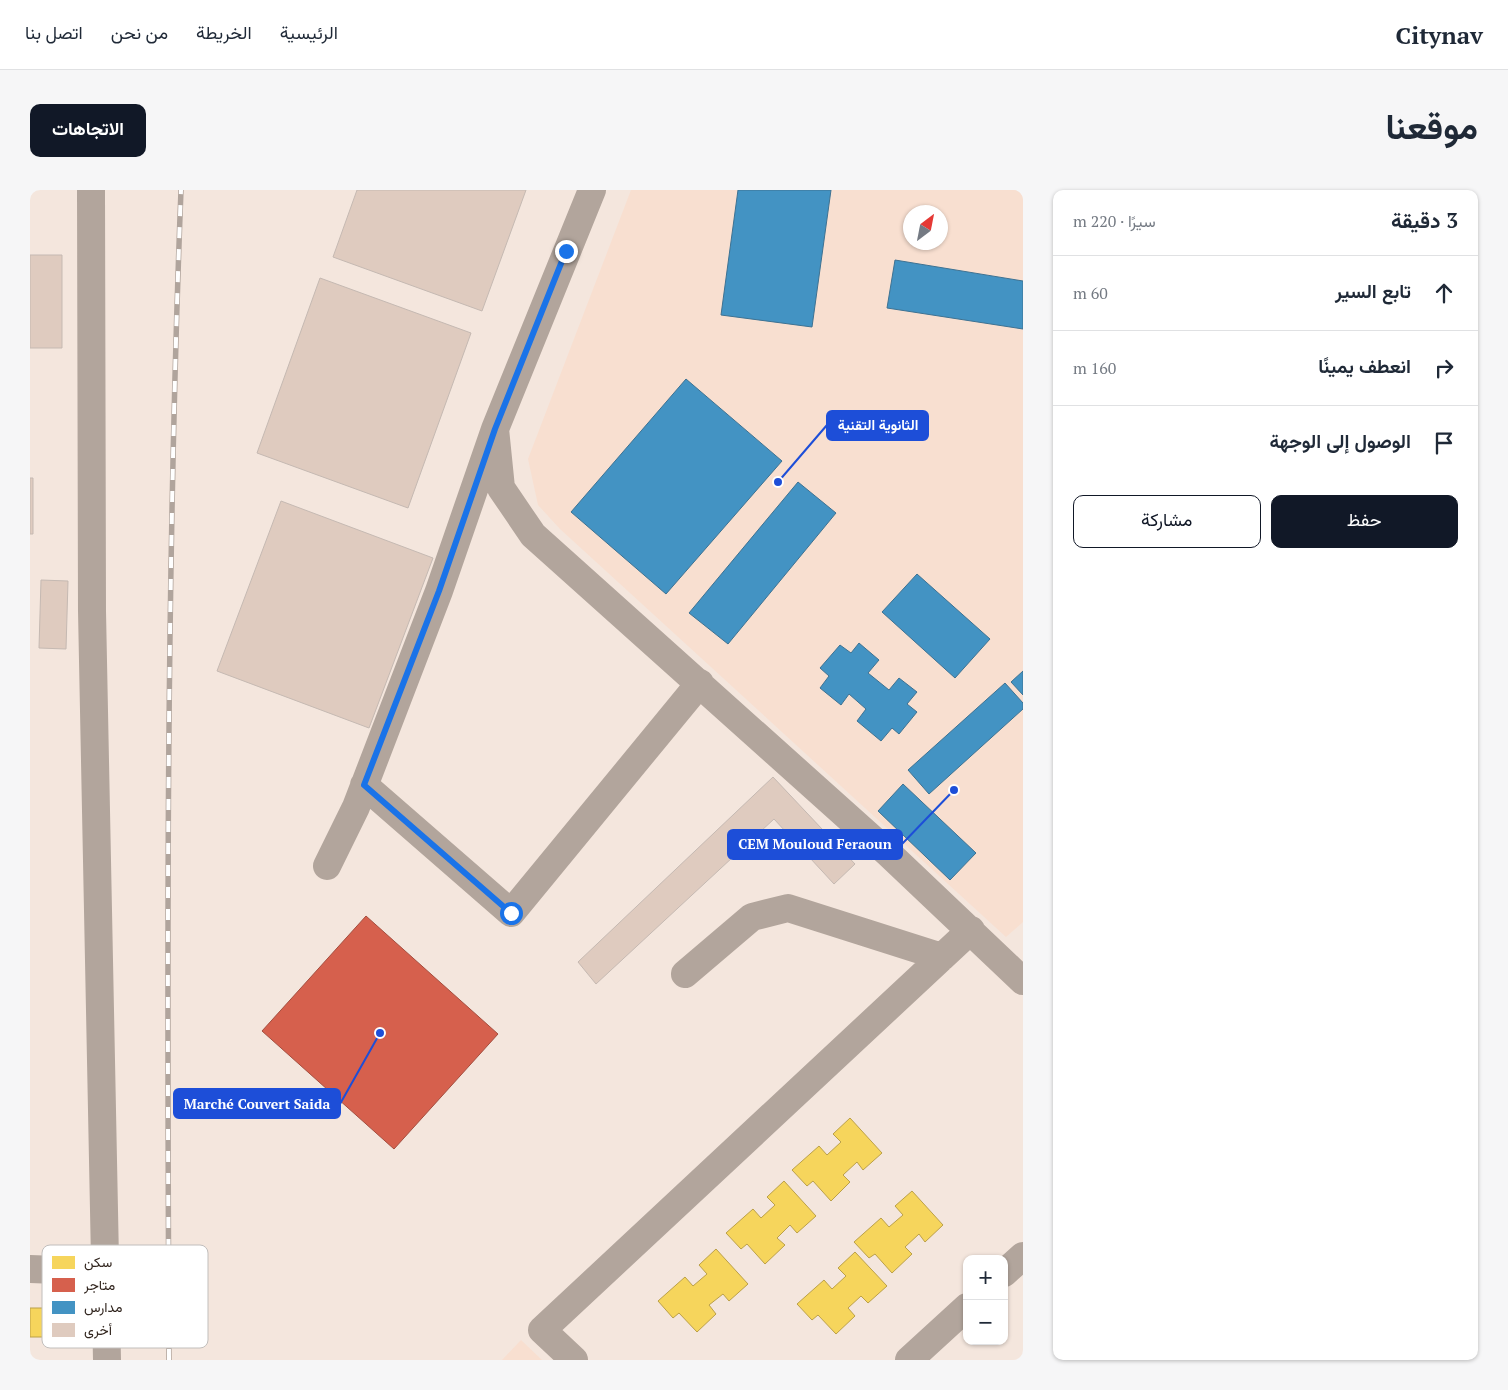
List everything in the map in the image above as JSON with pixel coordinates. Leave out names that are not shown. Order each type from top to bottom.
[{"type":"street","points":[[91,190],[92,611],[105,1245]]},
{"type":"street","points":[[327,866],[364,785],[439,591],[495,429],[592,190]]},
{"type":"street","points":[[495,429],[501,488],[533,536],[700,683],[971,930],[1023,981]]},
{"type":"street","points":[[364,785],[511,913],[700,683]]},
{"type":"street","points":[[686,974],[752,917],[788,908],[942,957]]},
{"type":"street","points":[[574,1360],[542,1330],[971,930]]},
{"type":"street","points":[[1008,1269],[1023,1256]]},
{"type":"street","points":[[909,1360],[963,1311]]},
{"type":"shaded area","points":[[631,190],[1023,190],[1023,922],[1006,937],[560,529],[538,505],[528,459]]},
{"type":"shaded area","points":[[521,1340],[542,1360],[502,1360]]},
{"type":"building: سكن","points":[[850,1118],[882,1153],[863,1170],[857,1162],[843,1175],[850,1182],[831,1201],[813,1181],[807,1186],[792,1170],[819,1146],[827,1155],[841,1142],[833,1134]]},
{"type":"building: سكن","points":[[784,1181],[816,1216],[797,1233],[790,1225],[777,1238],[785,1245],[765,1264],[747,1244],[741,1249],[726,1233],[753,1209],[761,1218],[775,1205],[767,1197]]},
{"type":"building: سكن","points":[[912,1191],[943,1225],[925,1242],[919,1234],[905,1247],[912,1254],[892,1273],[875,1254],[869,1258],[854,1242],[881,1218],[889,1227],[903,1215],[895,1206]]},
{"type":"building: سكن","points":[[716,1249],[748,1284],[729,1301],[723,1294],[709,1305],[716,1314],[697,1332],[679,1313],[673,1318],[658,1301],[685,1277],[693,1286],[707,1274],[699,1265]]},
{"type":"building: سكن","points":[[855,1252],[887,1286],[868,1303],[861,1296],[848,1308],[855,1316],[836,1334],[818,1315],[812,1320],[797,1304],[824,1280],[832,1289],[846,1276],[838,1268]]},
{"type":"building: سكن","points":[[30,1308],[42,1308],[42,1337],[30,1337]]},
{"type":"building: متاجر","points":[[366,916],[498,1034],[394,1149],[262,1031]]},
{"type":"building: مدارس","points":[[738,190],[831,190],[812,327],[721,315]]},
{"type":"building: مدارس","points":[[895,260],[1023,281],[1023,329],[887,308]]},
{"type":"building: مدارس","points":[[686,379],[782,461],[666,594],[571,512]]},
{"type":"building: مدارس","points":[[798,482],[836,513],[728,644],[689,613]]},
{"type":"building: مدارس","points":[[917,574],[990,639],[955,678],[882,612]]},
{"type":"building: مدارس","points":[[859,643],[879,660],[868,673],[889,690],[899,678],[917,692],[907,704],[917,712],[899,734],[892,728],[881,741],[857,721],[866,709],[849,694],[841,705],[820,688],[829,676],[820,668],[840,645],[851,653]]},
{"type":"building: مدارس","points":[[1023,671],[1023,695],[1011,682]]},
{"type":"building: مدارس","points":[[1005,683],[1023,703],[1023,709],[929,794],[908,770]]},
{"type":"building: مدارس","points":[[903,784],[976,853],[950,880],[878,811]]},
{"type":"building: أخرى","points":[[357,190],[526,190],[482,311],[333,257]]},
{"type":"building: أخرى","points":[[30,255],[62,255],[62,348],[30,348]]},
{"type":"building: أخرى","points":[[320,278],[471,333],[408,508],[257,453]]},
{"type":"building: أخرى","points":[[30,478],[33,478],[33,534],[30,534]]},
{"type":"building: أخرى","points":[[281,501],[433,558],[369,728],[217,671]]},
{"type":"building: أخرى","points":[[41,580],[68,581],[66,649],[39,648]]},
{"type":"building: أخرى","points":[[773,777],[855,864],[834,884],[774,819],[596,984],[578,962]]},
{"type":"railway","points":[[169,1245],[170,629],[181,190]]},
{"type":"railway","points":[[169,1348],[169,1360]]},
{"type":"place","name":"الثانوية التقنية","points":[[778,482]]},
{"type":"place","name":"CEM Mouloud Feraoun","points":[[954,790]]},
{"type":"place","name":"Marché Couvert Saida","points":[[380,1033]]},
{"type":"route","points":[[511,913],[364,785],[439,591],[495,429],[566,251]]}]
